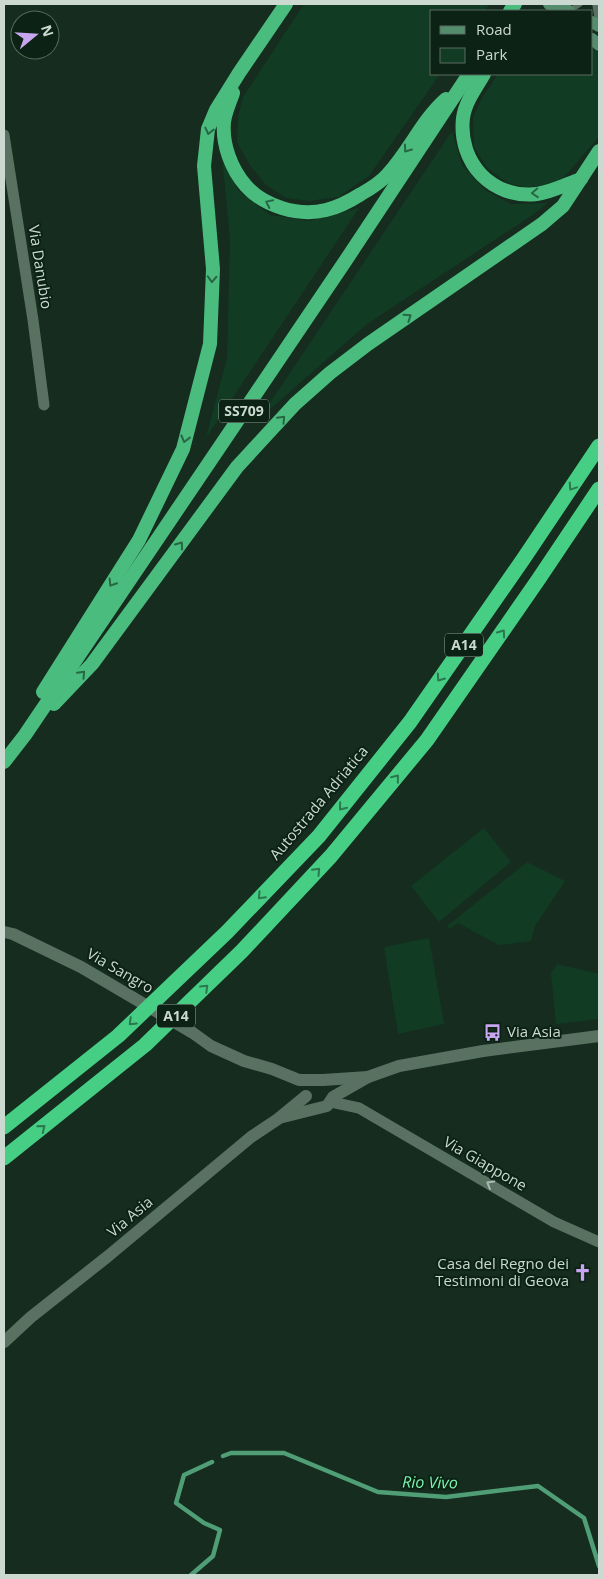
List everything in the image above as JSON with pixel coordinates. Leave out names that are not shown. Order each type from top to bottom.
[{"type":"highway","points":[[25,736],[30,712],[138,540],[183,449],[210,344],[213,270],[204,166],[208,129],[216,110],[239,73],[286,4]]},
{"type":"highway","points":[[239,73],[224,122],[227,154],[241,180],[255,196],[279,208],[303,212],[324,211],[345,204],[388,175],[435,109],[461,86]]},
{"type":"highway","name":"SS709","points":[[4,762],[25,736],[341,268],[468,75]]},
{"type":"highway","points":[[483,75],[468,100],[463,118],[465,150],[476,170],[497,187],[522,194],[548,192],[581,179]]},
{"type":"highway","points":[[25,736],[92,664],[237,468],[295,404],[330,373],[368,344],[542,224],[563,206],[599,151]]},
{"type":"highway","name":"Autostrada Adriatica","points":[[4,1127],[118,1036],[227,932],[319,836],[410,722],[519,566],[599,446]]},
{"type":"highway","name":"A14","points":[[4,1158],[146,1045],[242,951],[332,856],[427,740],[599,489]]},
{"type":"main road","points":[[549,4],[566,10]]},
{"type":"street","name":"Via Danubio","points":[[4,135],[32,311],[44,405]]},
{"type":"street","name":"Via Sangro","points":[[4,932],[13,934],[81,967],[193,1033],[211,1046],[244,1061],[272,1069],[304,1089],[320,1080]]},
{"type":"street","name":"Via Asia","points":[[320,1080],[368,1076],[399,1066],[599,1036]]},
{"type":"street","name":"Via Asia","points":[[4,1342],[31,1316],[107,1257],[251,1137],[278,1119],[328,1102],[368,1076]]},
{"type":"street","points":[[304,1089],[312,1105],[328,1102],[332,1087],[320,1080]]},
{"type":"street","points":[[350,1087],[353,1101],[359,1108]]},
{"type":"street","name":"Via Asia","points":[[278,1119],[304,1089]]},
{"type":"street","name":"Via Giappone","points":[[328,1102],[359,1108],[554,1222],[599,1242]]},
{"type":"lane","points":[[595,4],[596,25]]},
{"type":"green space","points":[[304,4],[490,4],[485,10],[430,10],[430,75],[439,75],[369,176],[338,197],[309,201],[286,198],[266,185],[249,164],[237,142],[238,117],[243,97]]},
{"type":"green space","points":[[593,49],[599,53],[598,138],[564,177],[548,186],[525,187],[508,183],[487,168],[474,147],[473,118],[482,98],[497,75],[593,75]]},
{"type":"green space","points":[[452,131],[462,165],[485,190],[511,204],[548,203],[367,324],[259,419]]},
{"type":"green space","points":[[221,146],[238,190],[270,215],[309,221],[359,208],[206,438],[227,358],[230,240]]},
{"type":"green space","points":[[484,828],[511,862],[439,922],[411,886]]},
{"type":"green space","points":[[527,862],[565,881],[535,926],[531,941],[499,945],[458,923],[450,929],[447,926]]},
{"type":"green space","points":[[429,938],[444,1024],[398,1034],[384,947]]},
{"type":"green space","points":[[557,964],[599,974],[599,1019],[556,1024],[551,973]]},
{"type":"waterway","name":"Rio Vivo","points":[[223,1456],[231,1453],[284,1453],[378,1492],[446,1497],[538,1486],[584,1518],[599,1566]]},
{"type":"waterway","name":"Rio Vivo","points":[[191,1575],[213,1556],[220,1530],[204,1523],[176,1503],[184,1475],[212,1462]]},
{"type":"place","name":"Via Asia","points":[[493,1032]]},
{"type":"place","name":"Casa del Regno dei Testimoni di Geova","points":[[583,1273]]}]
